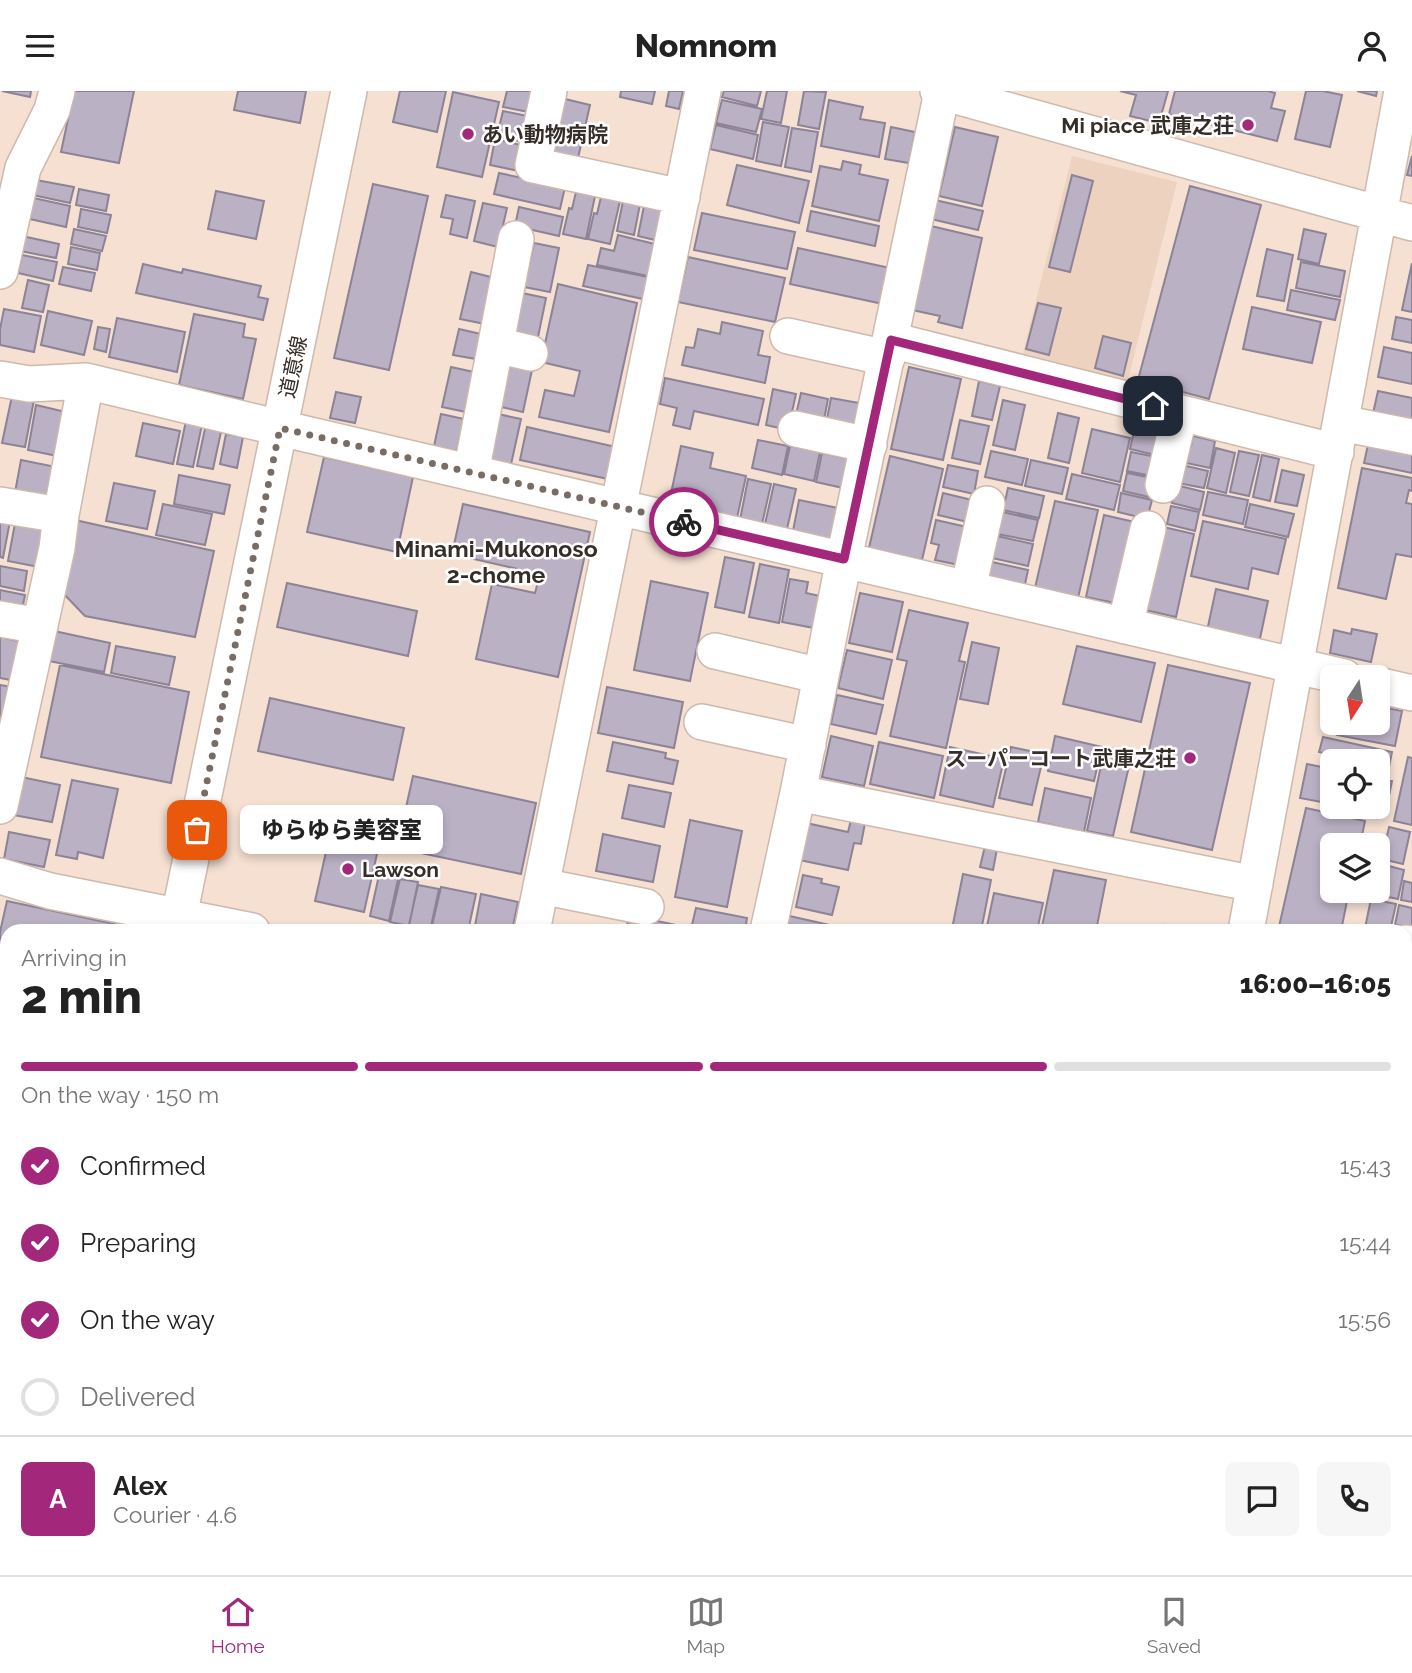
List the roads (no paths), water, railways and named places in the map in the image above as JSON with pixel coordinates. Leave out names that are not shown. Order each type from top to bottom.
[{"type":"street","points":[[0,271],[4,236],[23,168],[14,157],[52,110],[57,91]]},
{"type":"street","name":"道意線","points":[[178,924],[349,91]]},
{"type":"street","points":[[549,91],[533,166],[682,197]]},
{"type":"street","points":[[538,924],[541,886],[703,91]]},
{"type":"street","points":[[770,924],[940,91],[1396,218]]},
{"type":"street","points":[[1247,924],[1338,438],[1396,218],[1402,91]]},
{"type":"street","points":[[471,473],[496,345],[503,254]]},
{"type":"street","points":[[788,336],[889,349],[1180,413],[1338,438],[1412,437]]},
{"type":"street","points":[[496,345],[530,353]]},
{"type":"street","points":[[0,379],[29,384],[86,381],[1320,672]]},
{"type":"street","points":[[0,806],[6,747],[40,626],[57,548],[86,381]]},
{"type":"street","points":[[1163,485],[1180,413]]},
{"type":"street","points":[[796,429],[869,445]]},
{"type":"street","points":[[968,589],[987,504]]},
{"type":"street","points":[[0,505],[61,515]]},
{"type":"street","points":[[1125,626],[1148,529]]},
{"type":"street","points":[[0,619],[40,626]]},
{"type":"street","points":[[715,651],[821,676]]},
{"type":"street","points":[[1390,688],[1412,693]]},
{"type":"street","points":[[702,722],[808,745]]},
{"type":"street","points":[[798,793],[1255,884]]},
{"type":"street","points":[[0,876],[178,924]]},
{"type":"street","points":[[541,886],[646,907]]},
{"type":"place","name":"Mi piace 武庫之荘","points":[[1248,125]]},
{"type":"place","name":"あい動物病院","points":[[468,134]]},
{"type":"place","name":"スーパーコート武庫之荘","points":[[1190,758]]},
{"type":"place","name":"ゆらゆら美容室","points":[[197,830]]},
{"type":"place","name":"Lawson","points":[[348,869]]},
{"type":"district","name":"Minami-Mukonoso 2-chome","points":[[496,561]]}]
